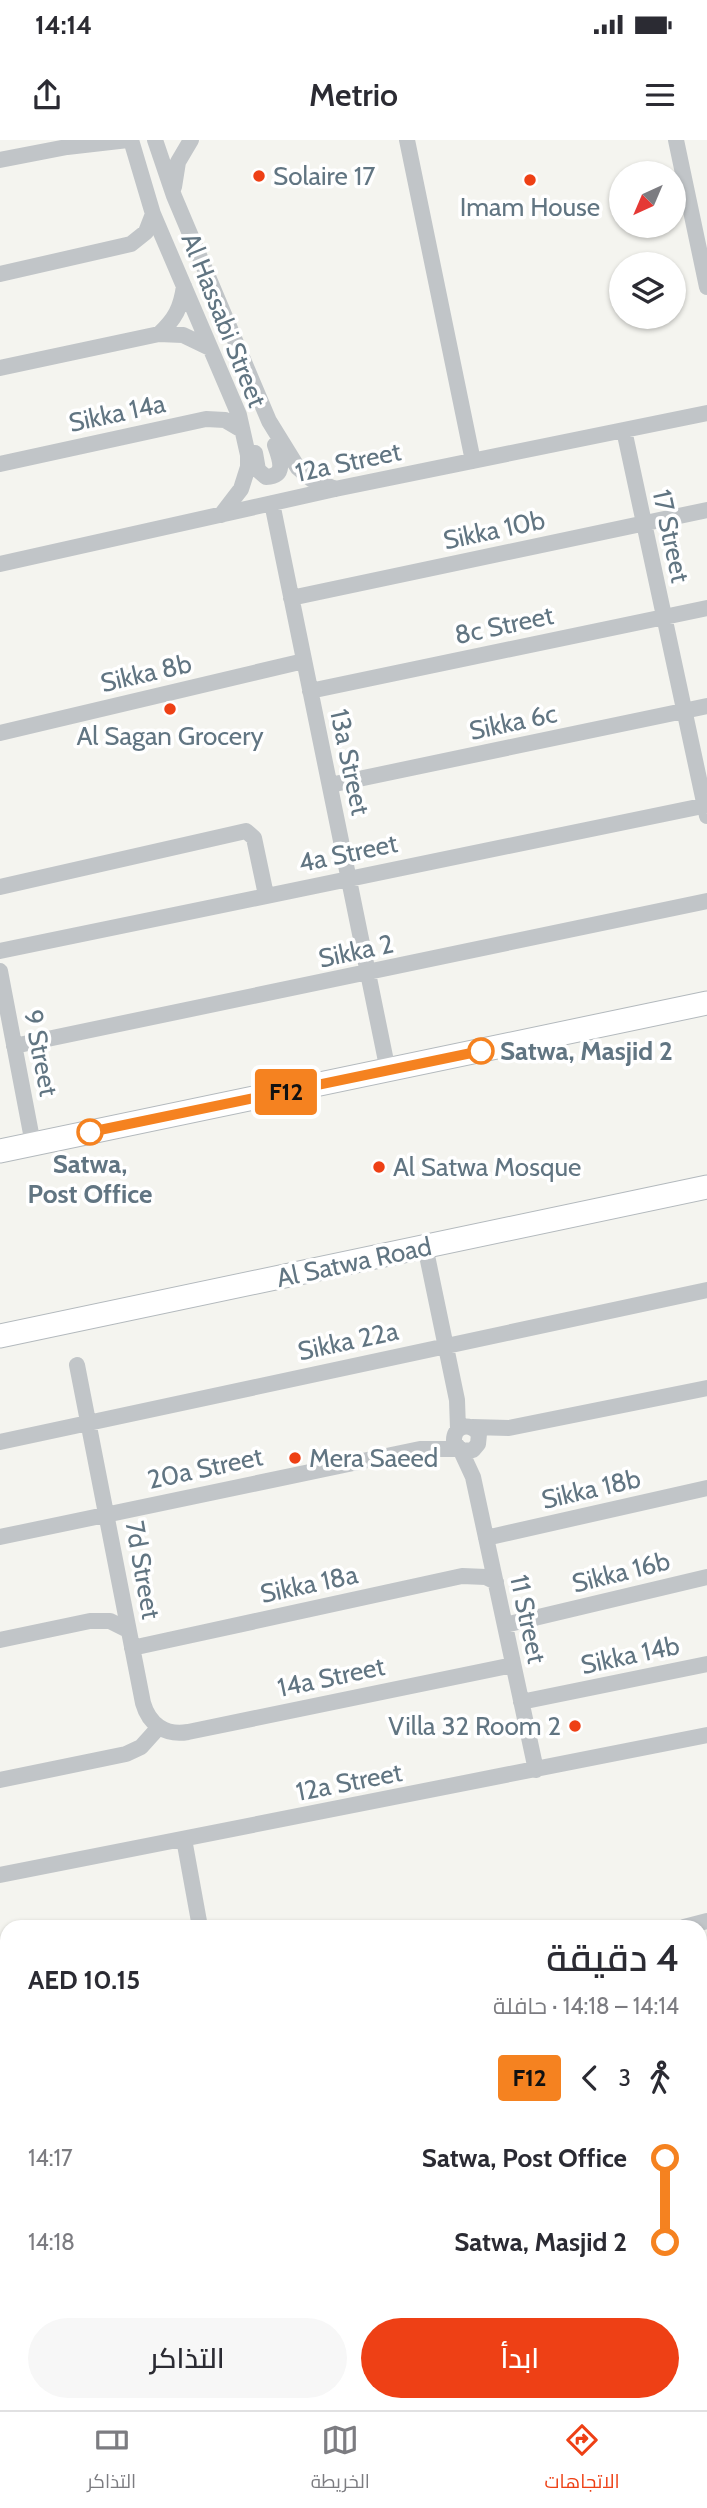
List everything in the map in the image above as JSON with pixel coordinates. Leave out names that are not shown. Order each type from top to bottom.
[{"type":"main road","points":[[0,1151],[707,1003]]},
{"type":"main road","name":"Al Satwa Road","points":[[0,1336],[707,1187]]},
{"type":"street","points":[[0,150],[49,140]]},
{"type":"street","points":[[0,160],[57,149],[130,140]]},
{"type":"street","name":"Al Hassabi Street","points":[[130,140],[153,214],[241,423],[248,455],[246,478],[235,499],[221,515]]},
{"type":"street","name":"Al Hassabi Street","points":[[155,140],[174,196],[269,421],[298,468],[311,479],[335,489]]},
{"type":"street","points":[[174,196],[178,162],[191,140]]},
{"type":"street","points":[[407,140],[473,461]]},
{"type":"street","points":[[676,140],[707,287]]},
{"type":"street","points":[[0,274],[131,244],[142,237],[153,214]]},
{"type":"street","points":[[159,334],[177,316],[184,286]]},
{"type":"street","points":[[0,368],[159,334],[190,337],[210,348]]},
{"type":"street","name":"12a Street","points":[[0,564],[335,489],[707,413]]},
{"type":"street","name":"Sikka 14a","points":[[0,464],[206,419],[241,423]]},
{"type":"street","points":[[241,423],[252,439],[258,470],[266,477],[277,475],[282,465],[269,421]]},
{"type":"street","name":"17 Street","points":[[625,430],[706,809]]},
{"type":"street","name":"13a Street","points":[[272,503],[388,1071]]},
{"type":"street","name":"Sikka 10b","points":[[291,598],[707,510]]},
{"type":"street","name":"8c Street","points":[[310,691],[707,608]]},
{"type":"street","name":"Sikka 8b","points":[[0,733],[304,661]]},
{"type":"street","name":"Sikka 6c","points":[[330,786],[707,706]]},
{"type":"street","name":"4a Street","points":[[0,951],[348,878],[706,809]]},
{"type":"street","points":[[0,887],[246,831],[254,838],[266,895]]},
{"type":"street","name":"Sikka 2","points":[[10,1050],[707,901]]},
{"type":"street","name":"9 Street","points":[[0,971],[10,1050],[33,1144]]},
{"type":"street","points":[[425,1246],[464,1428]]},
{"type":"street","name":"Sikka 22a","points":[[0,1442],[707,1290]]},
{"type":"street","name":"7d Street","points":[[77,1364],[143,1703],[146,1712],[159,1727]]},
{"type":"street","name":"20a Street","points":[[420,1449],[464,1428],[509,1428],[707,1388]]},
{"type":"street","points":[[464,1428],[479,1434],[468,1448],[453,1438],[464,1428]]},
{"type":"street","name":"20a Street","points":[[0,1537],[420,1449],[468,1448],[509,1428]]},
{"type":"street","name":"11 Street","points":[[468,1448],[536,1770]]},
{"type":"street","name":"Sikka 18b","points":[[486,1538],[707,1488]]},
{"type":"street","name":"Sikka 18a","points":[[132,1648],[462,1576],[486,1577],[496,1582]]},
{"type":"street","name":"Sikka 16b","points":[[505,1625],[707,1577]]},
{"type":"street","points":[[0,1640],[90,1621],[110,1621],[128,1630]]},
{"type":"street","name":"Sikka 14b","points":[[521,1702],[707,1664]]},
{"type":"street","name":"14a Street","points":[[159,1727],[173,1733],[188,1732],[513,1665]]},
{"type":"street","points":[[0,1780],[125,1755],[141,1747],[159,1727]]},
{"type":"street","name":"12a Street","points":[[0,1875],[707,1735]]},
{"type":"street","points":[[184,1839],[199,1920]]},
{"type":"bus line","name":"F12","points":[[90,1132],[481,1051]]},
{"type":"place","name":"Solaire 17","points":[[259,176]]},
{"type":"place","name":"Imam House","points":[[530,180]]},
{"type":"place","name":"Al Sagan Grocery","points":[[170,709]]},
{"type":"place","name":"Satwa, Masjid 2","points":[[481,1051]]},
{"type":"place","name":"Satwa, Post Office","points":[[90,1132]]},
{"type":"place","name":"Al Satwa Mosque","points":[[379,1167]]},
{"type":"place","name":"Mera Saeed","points":[[295,1458]]},
{"type":"place","name":"Villa 32 Room 2","points":[[575,1726]]}]
